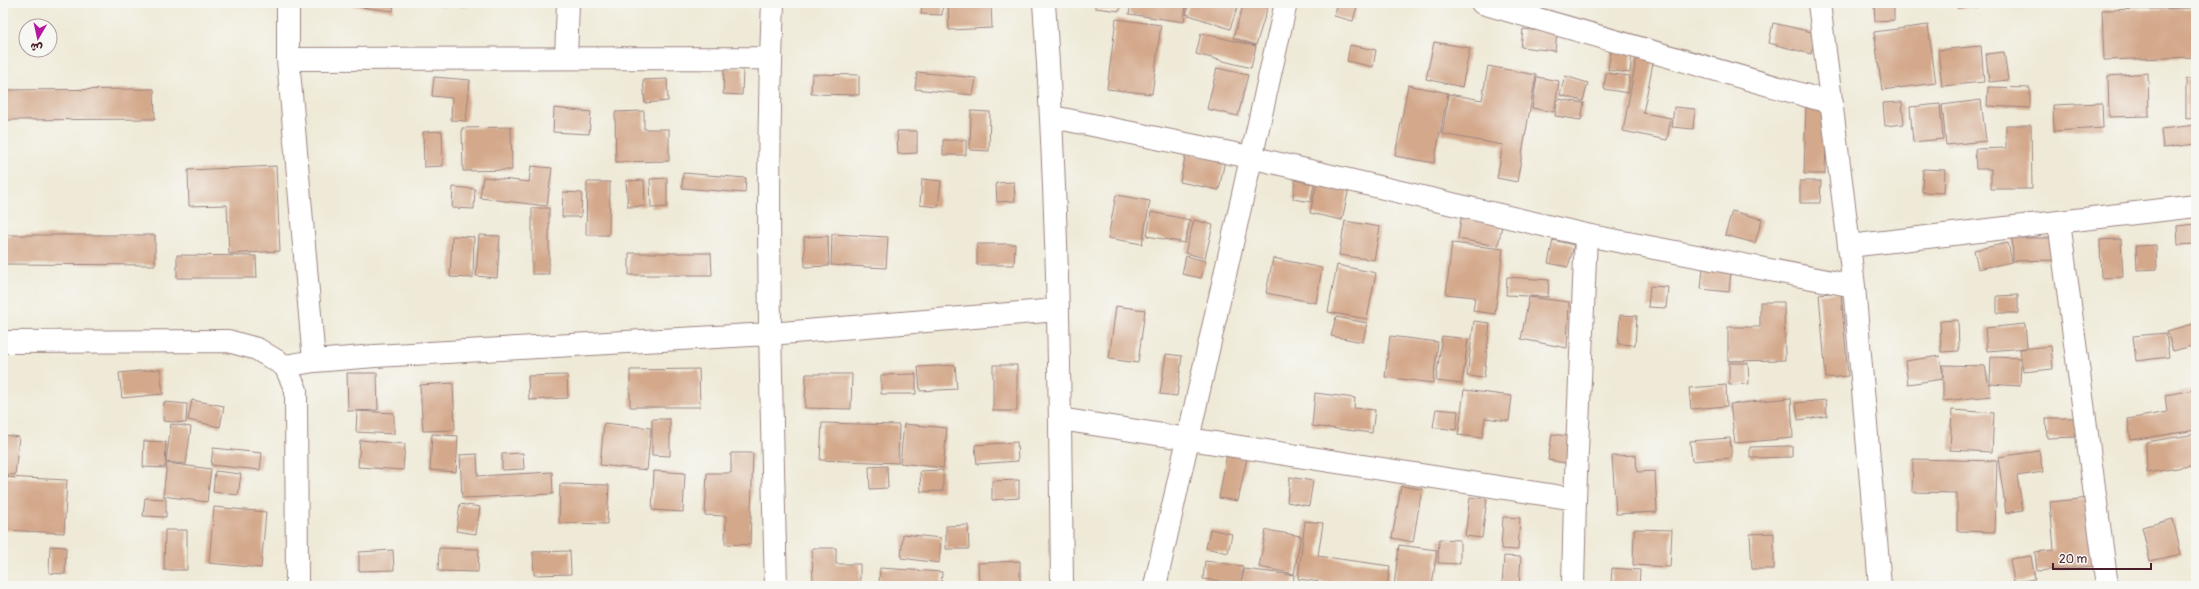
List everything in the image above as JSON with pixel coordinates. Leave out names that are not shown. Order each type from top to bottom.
[{"type":"street","points":[[288,3],[288,59],[314,361]]},
{"type":"street","points":[[566,58],[568,3]]},
{"type":"street","points":[[773,3],[771,58],[770,334],[776,586]]},
{"type":"street","points":[[1044,3],[1052,117],[1060,419],[1062,586]]},
{"type":"street","points":[[1155,586],[1189,439],[1250,157],[1286,3]]},
{"type":"street","points":[[1482,3],[1832,103]]},
{"type":"street","points":[[1819,3],[1854,286],[1880,586]]},
{"type":"street","points":[[288,59],[771,58]]},
{"type":"street","points":[[1052,117],[1250,157],[1419,198],[1586,235],[1854,286]]},
{"type":"street","points":[[1849,246],[2196,206]]},
{"type":"street","points":[[2059,222],[2107,586]]},
{"type":"street","points":[[1573,586],[1575,499],[1586,235]]},
{"type":"street","points":[[284,366],[314,361],[770,334],[1057,310]]},
{"type":"street","points":[[3,342],[228,341],[257,349],[284,366],[296,390],[297,586]]},
{"type":"street","points":[[1060,419],[1575,499]]},
{"type":"building","points":[[352,3],[394,3],[393,11],[352,6]]},
{"type":"building","points":[[428,3],[447,3],[446,7]]},
{"type":"building","points":[[450,3],[467,3],[467,7],[450,5]]},
{"type":"building","points":[[922,3],[943,3],[942,15],[921,14]]},
{"type":"building","points":[[948,3],[991,3],[992,28],[949,30]]},
{"type":"building","points":[[1095,3],[1121,3],[1120,11],[1095,8]]},
{"type":"building","points":[[1131,3],[1186,3],[1184,22],[1129,14]]},
{"type":"building","points":[[1189,3],[1239,3],[1230,29],[1186,14]]},
{"type":"building","points":[[1244,3],[1269,3],[1256,45],[1233,38]]},
{"type":"building","points":[[1338,3],[1358,3],[1353,21],[1334,16]]},
{"type":"building","points":[[1874,3],[1894,3],[1894,20],[1875,21]]},
{"type":"building","points":[[1957,3],[1978,3],[1978,7],[1957,8]]},
{"type":"building","points":[[2195,8],[2196,57],[2104,60],[2102,10]]},
{"type":"building","points":[[1116,19],[1161,25],[1152,94],[1107,89]]},
{"type":"building","points":[[1773,23],[1816,33],[1811,54],[1769,43]]},
{"type":"building","points":[[1928,25],[1936,83],[1882,90],[1874,32]]},
{"type":"building","points":[[1523,29],[1557,33],[1555,51],[1521,47]]},
{"type":"building","points":[[1201,33],[1256,46],[1251,68],[1196,54]]},
{"type":"building","points":[[1434,42],[1470,48],[1462,87],[1426,79]]},
{"type":"building","points":[[1350,45],[1376,50],[1373,67],[1347,61]]},
{"type":"building","points":[[1981,46],[1984,82],[1942,86],[1938,50]]},
{"type":"building","points":[[1611,50],[1632,53],[1630,73],[1608,70]]},
{"type":"building","points":[[2004,52],[2008,80],[1989,82],[1986,54]]},
{"type":"building","points":[[1637,55],[1654,58],[1643,113],[1671,118],[1667,140],[1623,131]]},
{"type":"building","points":[[1488,66],[1536,75],[1517,182],[1497,178],[1503,145],[1442,134],[1449,94],[1482,100]]},
{"type":"building","points":[[724,68],[743,69],[742,95],[723,94]]},
{"type":"building","points":[[1217,68],[1248,75],[1238,116],[1207,109]]},
{"type":"building","points":[[917,72],[976,78],[973,95],[915,89]]},
{"type":"building","points":[[1606,73],[1630,76],[1628,93],[1604,89]]},
{"type":"building","points":[[2148,73],[2149,116],[2109,117],[2108,76]]},
{"type":"building","points":[[812,74],[859,75],[859,95],[811,94]]},
{"type":"building","points":[[1565,76],[1588,83],[1583,101],[1560,95]]},
{"type":"building","points":[[434,77],[470,80],[466,121],[451,120],[452,98],[432,96]]},
{"type":"building","points":[[1537,77],[1559,81],[1554,112],[1532,108]]},
{"type":"building","points":[[667,79],[668,101],[645,103],[643,80]]},
{"type":"building","points":[[2186,79],[2196,79],[2196,118],[2186,119]]},
{"type":"building","points":[[1408,85],[1448,93],[1434,163],[1395,156]]},
{"type":"building","points":[[1988,87],[2030,88],[2030,108],[1987,106]]},
{"type":"building","points":[[154,89],[155,119],[3,120],[3,90]]},
{"type":"building","points":[[1558,99],[1584,103],[1581,120],[1555,116]]},
{"type":"building","points":[[1981,100],[1986,141],[1946,145],[1942,105]]},
{"type":"building","points":[[1902,102],[1904,124],[1885,126],[1883,103]]},
{"type":"building","points":[[1806,103],[1827,104],[1825,174],[1804,174]]},
{"type":"building","points":[[2102,103],[2103,128],[2054,131],[2053,105]]},
{"type":"building","points":[[1940,104],[1943,139],[1913,142],[1910,107]]},
{"type":"building","points":[[1674,107],[1695,109],[1693,129],[1672,127]]},
{"type":"building","points":[[554,108],[591,112],[589,134],[553,132]]},
{"type":"building","points":[[644,111],[644,129],[669,129],[669,161],[616,162],[615,112]]},
{"type":"building","points":[[971,111],[990,112],[989,151],[970,150]]},
{"type":"building","points":[[2006,125],[2031,125],[2032,189],[1991,189],[1991,169],[1976,169],[1975,149],[2006,148]]},
{"type":"building","points":[[2196,125],[2196,144],[2163,148],[2161,129]]},
{"type":"building","points":[[511,127],[512,170],[463,171],[462,128]]},
{"type":"building","points":[[442,131],[443,166],[424,167],[423,132]]},
{"type":"building","points":[[897,131],[917,131],[917,153],[898,154]]},
{"type":"building","points":[[943,140],[966,140],[966,155],[943,155]]},
{"type":"building","points":[[1186,153],[1225,160],[1219,190],[1180,182]]},
{"type":"building","points":[[276,166],[280,251],[229,254],[227,205],[189,206],[188,170]]},
{"type":"building","points":[[531,166],[552,168],[547,206],[480,198],[483,177],[529,182]]},
{"type":"building","points":[[1923,169],[1945,170],[1944,193],[1922,192]]},
{"type":"building","points":[[683,173],[746,178],[745,193],[682,188]]},
{"type":"building","points":[[667,178],[667,207],[651,208],[650,179]]},
{"type":"building","points":[[922,179],[941,181],[938,207],[920,205]]},
{"type":"building","points":[[644,180],[645,206],[628,207],[626,181]]},
{"type":"building","points":[[1295,180],[1314,184],[1311,202],[1293,199]]},
{"type":"building","points":[[1800,181],[1821,181],[1820,203],[1800,203]]},
{"type":"building","points":[[587,182],[610,182],[609,235],[586,235]]},
{"type":"building","points":[[1014,182],[1015,201],[997,202],[996,183]]},
{"type":"building","points":[[1317,182],[1349,188],[1342,220],[1310,213]]},
{"type":"building","points":[[453,187],[475,189],[474,209],[452,208]]},
{"type":"building","points":[[563,192],[582,193],[581,217],[562,217]]},
{"type":"building","points":[[1116,195],[1150,201],[1142,244],[1108,238]]},
{"type":"building","points":[[532,208],[549,208],[549,274],[532,274]]},
{"type":"building","points":[[1732,211],[1762,219],[1755,243],[1725,235]]},
{"type":"building","points":[[1151,212],[1190,220],[1185,243],[1147,236]]},
{"type":"building","points":[[1461,218],[1502,225],[1498,246],[1458,239]]},
{"type":"building","points":[[1194,220],[1213,225],[1205,258],[1185,253]]},
{"type":"building","points":[[1345,221],[1380,227],[1374,260],[1339,255]]},
{"type":"building","points":[[2196,224],[2196,244],[2178,245],[2177,226]]},
{"type":"building","points":[[832,234],[888,237],[886,268],[831,265]]},
{"type":"building","points":[[3,235],[155,235],[155,265],[3,264]]},
{"type":"building","points":[[479,235],[500,236],[497,278],[476,276]]},
{"type":"building","points":[[452,236],[474,237],[473,278],[450,277]]},
{"type":"building","points":[[828,236],[829,266],[805,267],[804,237]]},
{"type":"building","points":[[2012,238],[2058,238],[2059,260],[2013,261]]},
{"type":"building","points":[[2121,239],[2123,277],[2101,278],[2100,240]]},
{"type":"building","points":[[1553,240],[1574,245],[1568,267],[1548,263]]},
{"type":"building","points":[[1452,243],[1503,249],[1495,314],[1473,311],[1475,297],[1446,294]]},
{"type":"building","points":[[2008,243],[2012,262],[1978,269],[1974,250]]},
{"type":"building","points":[[977,244],[1015,244],[1014,265],[977,265]]},
{"type":"building","points":[[2156,245],[2157,269],[2137,270],[2136,246]]},
{"type":"building","points":[[629,253],[711,253],[712,275],[629,275]]},
{"type":"building","points":[[177,255],[256,256],[257,278],[177,278]]},
{"type":"building","points":[[1186,256],[1206,261],[1201,278],[1182,274]]},
{"type":"building","points":[[1273,258],[1322,268],[1316,303],[1266,293]]},
{"type":"building","points":[[1337,265],[1376,273],[1367,319],[1328,312]]},
{"type":"building","points":[[1703,268],[1731,271],[1729,292],[1701,289]]},
{"type":"building","points":[[1507,277],[1549,280],[1548,297],[1506,295]]},
{"type":"building","points":[[1650,286],[1668,287],[1666,308],[1648,307]]},
{"type":"building","points":[[1841,292],[1848,376],[1826,378],[1819,294]]},
{"type":"building","points":[[2018,295],[2018,313],[1997,313],[1997,296]]},
{"type":"building","points":[[1529,297],[1569,302],[1567,348],[1521,339]]},
{"type":"building","points":[[1760,302],[1784,302],[1785,360],[1728,361],[1728,327],[1760,327]]},
{"type":"building","points":[[1116,306],[1145,310],[1138,363],[1109,359]]},
{"type":"building","points":[[1620,315],[1637,316],[1635,345],[1618,344]]},
{"type":"building","points":[[1336,317],[1367,323],[1363,342],[1331,336]]},
{"type":"building","points":[[1958,320],[1959,351],[1941,352],[1940,321]]},
{"type":"building","points":[[1474,321],[1490,323],[1484,378],[1467,376]]},
{"type":"building","points":[[2196,323],[2196,345],[2173,351],[2167,331]]},
{"type":"building","points":[[2025,324],[2027,348],[1987,351],[1985,328]]},
{"type":"building","points":[[2166,333],[2169,357],[2136,361],[2133,336]]},
{"type":"building","points":[[1390,336],[1438,342],[1433,383],[1385,377]]},
{"type":"building","points":[[1442,336],[1468,339],[1462,384],[1436,381]]},
{"type":"building","points":[[2051,346],[2053,369],[2023,372],[2021,359],[2020,386],[1990,384],[1991,357],[2021,358],[2020,349]]},
{"type":"building","points":[[1166,354],[1182,356],[1177,396],[1160,394]]},
{"type":"building","points":[[1940,356],[1943,377],[1943,365],[1985,366],[1991,396],[1943,401],[1943,379],[1908,384],[1905,361]]},
{"type":"building","points":[[1729,363],[1748,363],[1749,384],[1729,385]]},
{"type":"building","points":[[955,365],[957,389],[920,391],[918,367]]},
{"type":"building","points":[[993,365],[1017,365],[1017,411],[993,411]]},
{"type":"building","points":[[160,369],[163,394],[122,398],[119,373]]},
{"type":"building","points":[[699,369],[700,407],[630,407],[630,370]]},
{"type":"building","points":[[347,373],[377,373],[378,410],[348,411]]},
{"type":"building","points":[[806,374],[852,374],[851,409],[805,408]]},
{"type":"building","points":[[916,374],[916,394],[881,394],[881,375]]},
{"type":"building","points":[[567,375],[568,398],[529,400],[528,376]]},
{"type":"building","points":[[453,383],[455,430],[423,431],[420,385]]},
{"type":"building","points":[[1726,385],[1727,406],[1691,409],[1689,388]]},
{"type":"building","points":[[1464,390],[1512,396],[1509,421],[1485,418],[1482,438],[1458,435]]},
{"type":"building","points":[[2195,390],[2196,430],[2131,440],[2128,419],[2167,412],[2165,395]]},
{"type":"building","points":[[1315,393],[1355,398],[1354,408],[1375,410],[1372,433],[1312,426]]},
{"type":"building","points":[[1791,398],[1793,438],[1735,443],[1730,404]]},
{"type":"building","points":[[192,400],[224,406],[220,427],[188,420]]},
{"type":"building","points":[[1826,400],[1827,416],[1798,420],[1796,403]]},
{"type":"building","points":[[164,402],[187,404],[186,423],[163,421]]},
{"type":"building","points":[[1436,409],[1458,411],[1456,430],[1433,427]]},
{"type":"building","points":[[1952,410],[1994,413],[1992,452],[1950,450]]},
{"type":"building","points":[[357,411],[394,413],[394,434],[356,432]]},
{"type":"building","points":[[2046,418],[2078,418],[2078,437],[2047,438]]},
{"type":"building","points":[[652,419],[670,419],[670,456],[652,455]]},
{"type":"building","points":[[604,423],[651,428],[647,470],[600,465]]},
{"type":"building","points":[[822,423],[899,425],[898,463],[820,460]]},
{"type":"building","points":[[171,424],[191,427],[186,464],[166,462]]},
{"type":"building","points":[[904,424],[947,428],[943,468],[900,463]]},
{"type":"building","points":[[432,434],[458,436],[456,472],[430,470]]},
{"type":"building","points":[[1552,434],[1575,437],[1571,464],[1548,460]]},
{"type":"building","points":[[2196,434],[2196,465],[2147,473],[2146,442]]},
{"type":"building","points":[[3,435],[19,437],[15,475],[3,474]]},
{"type":"building","points":[[1730,438],[1732,458],[1692,461],[1690,441]]},
{"type":"building","points":[[360,440],[405,444],[403,470],[358,467]]},
{"type":"building","points":[[144,441],[166,442],[165,468],[143,467]]},
{"type":"building","points":[[1017,442],[1018,461],[977,464],[975,445]]},
{"type":"building","points":[[1792,446],[1792,457],[1750,458],[1750,447]]},
{"type":"building","points":[[213,448],[262,453],[260,470],[211,465]]},
{"type":"building","points":[[2039,451],[2043,472],[2017,476],[2023,510],[2006,513],[1998,457]]},
{"type":"building","points":[[523,453],[524,469],[502,470],[502,454]]},
{"type":"building","points":[[731,453],[753,453],[750,545],[725,544],[726,516],[705,515],[707,473],[731,473]]},
{"type":"building","points":[[1227,453],[1247,457],[1238,501],[1219,498]]},
{"type":"building","points":[[477,454],[478,476],[552,472],[553,494],[462,498],[460,455]]},
{"type":"building","points":[[1636,455],[1637,472],[1655,471],[1657,512],[1616,514],[1612,456]]},
{"type":"building","points":[[1913,459],[1997,461],[1995,532],[1957,531],[1957,493],[1912,492]]},
{"type":"building","points":[[167,463],[211,469],[207,502],[163,496]]},
{"type":"building","points":[[887,466],[888,488],[870,489],[869,467]]},
{"type":"building","points":[[943,470],[943,491],[921,492],[920,471]]},
{"type":"building","points":[[215,471],[241,474],[238,495],[213,492]]},
{"type":"building","points":[[654,471],[685,473],[683,512],[652,510]]},
{"type":"building","points":[[4,477],[67,480],[64,533],[3,530]]},
{"type":"building","points":[[1290,477],[1313,481],[1309,506],[1287,502]]},
{"type":"building","points":[[1019,480],[1019,498],[992,500],[992,481]]},
{"type":"building","points":[[560,484],[609,485],[607,524],[559,523]]},
{"type":"building","points":[[1401,486],[1422,489],[1413,542],[1392,538]]},
{"type":"building","points":[[1470,497],[1487,499],[1482,538],[1465,536]]},
{"type":"building","points":[[145,498],[166,499],[166,517],[143,516]]},
{"type":"building","points":[[2090,498],[2096,566],[2037,571],[2035,552],[2054,550],[2050,502]]},
{"type":"building","points":[[460,504],[480,507],[476,534],[456,531]]},
{"type":"building","points":[[214,507],[266,512],[261,568],[209,563]]},
{"type":"building","points":[[1503,517],[1520,518],[1518,550],[1501,549]]},
{"type":"building","points":[[2173,519],[2181,554],[2150,561],[2142,527]]},
{"type":"building","points":[[1305,521],[1323,523],[1318,556],[1390,566],[1387,586],[1350,586],[1298,579]]},
{"type":"building","points":[[968,525],[969,549],[946,549],[946,526]]},
{"type":"building","points":[[1210,529],[1232,534],[1228,553],[1206,548]]},
{"type":"building","points":[[1634,529],[1672,530],[1670,567],[1633,565]]},
{"type":"building","points":[[165,530],[187,530],[187,570],[164,570]]},
{"type":"building","points":[[1266,530],[1301,536],[1294,574],[1259,567]]},
{"type":"building","points":[[1774,533],[1774,569],[1752,569],[1750,534]]},
{"type":"building","points":[[903,534],[941,538],[939,563],[901,558]]},
{"type":"building","points":[[1439,539],[1460,540],[1460,564],[1438,563]]},
{"type":"building","points":[[1399,545],[1437,550],[1432,586],[1394,586]]},
{"type":"building","points":[[50,546],[66,547],[65,574],[49,573]]},
{"type":"building","points":[[439,548],[479,549],[478,572],[438,571]]},
{"type":"building","points":[[812,548],[836,548],[836,564],[860,564],[860,583],[813,584]]},
{"type":"building","points":[[393,550],[394,570],[359,571],[359,552]]},
{"type":"building","points":[[570,551],[571,574],[534,575],[533,552]]},
{"type":"building","points":[[1504,556],[1521,557],[1519,586],[1502,586]]},
{"type":"building","points":[[2031,556],[2035,579],[2014,582],[2010,559]]},
{"type":"building","points":[[1020,561],[1020,586],[979,586],[978,563]]},
{"type":"building","points":[[1205,561],[1243,566],[1241,583],[1203,579]]},
{"type":"building","points":[[880,568],[942,572],[941,586],[879,586]]},
{"type":"building","points":[[1612,568],[1640,570],[1639,586],[1611,584]]},
{"type":"building","points":[[1244,569],[1294,575],[1293,586],[1242,586]]}]
